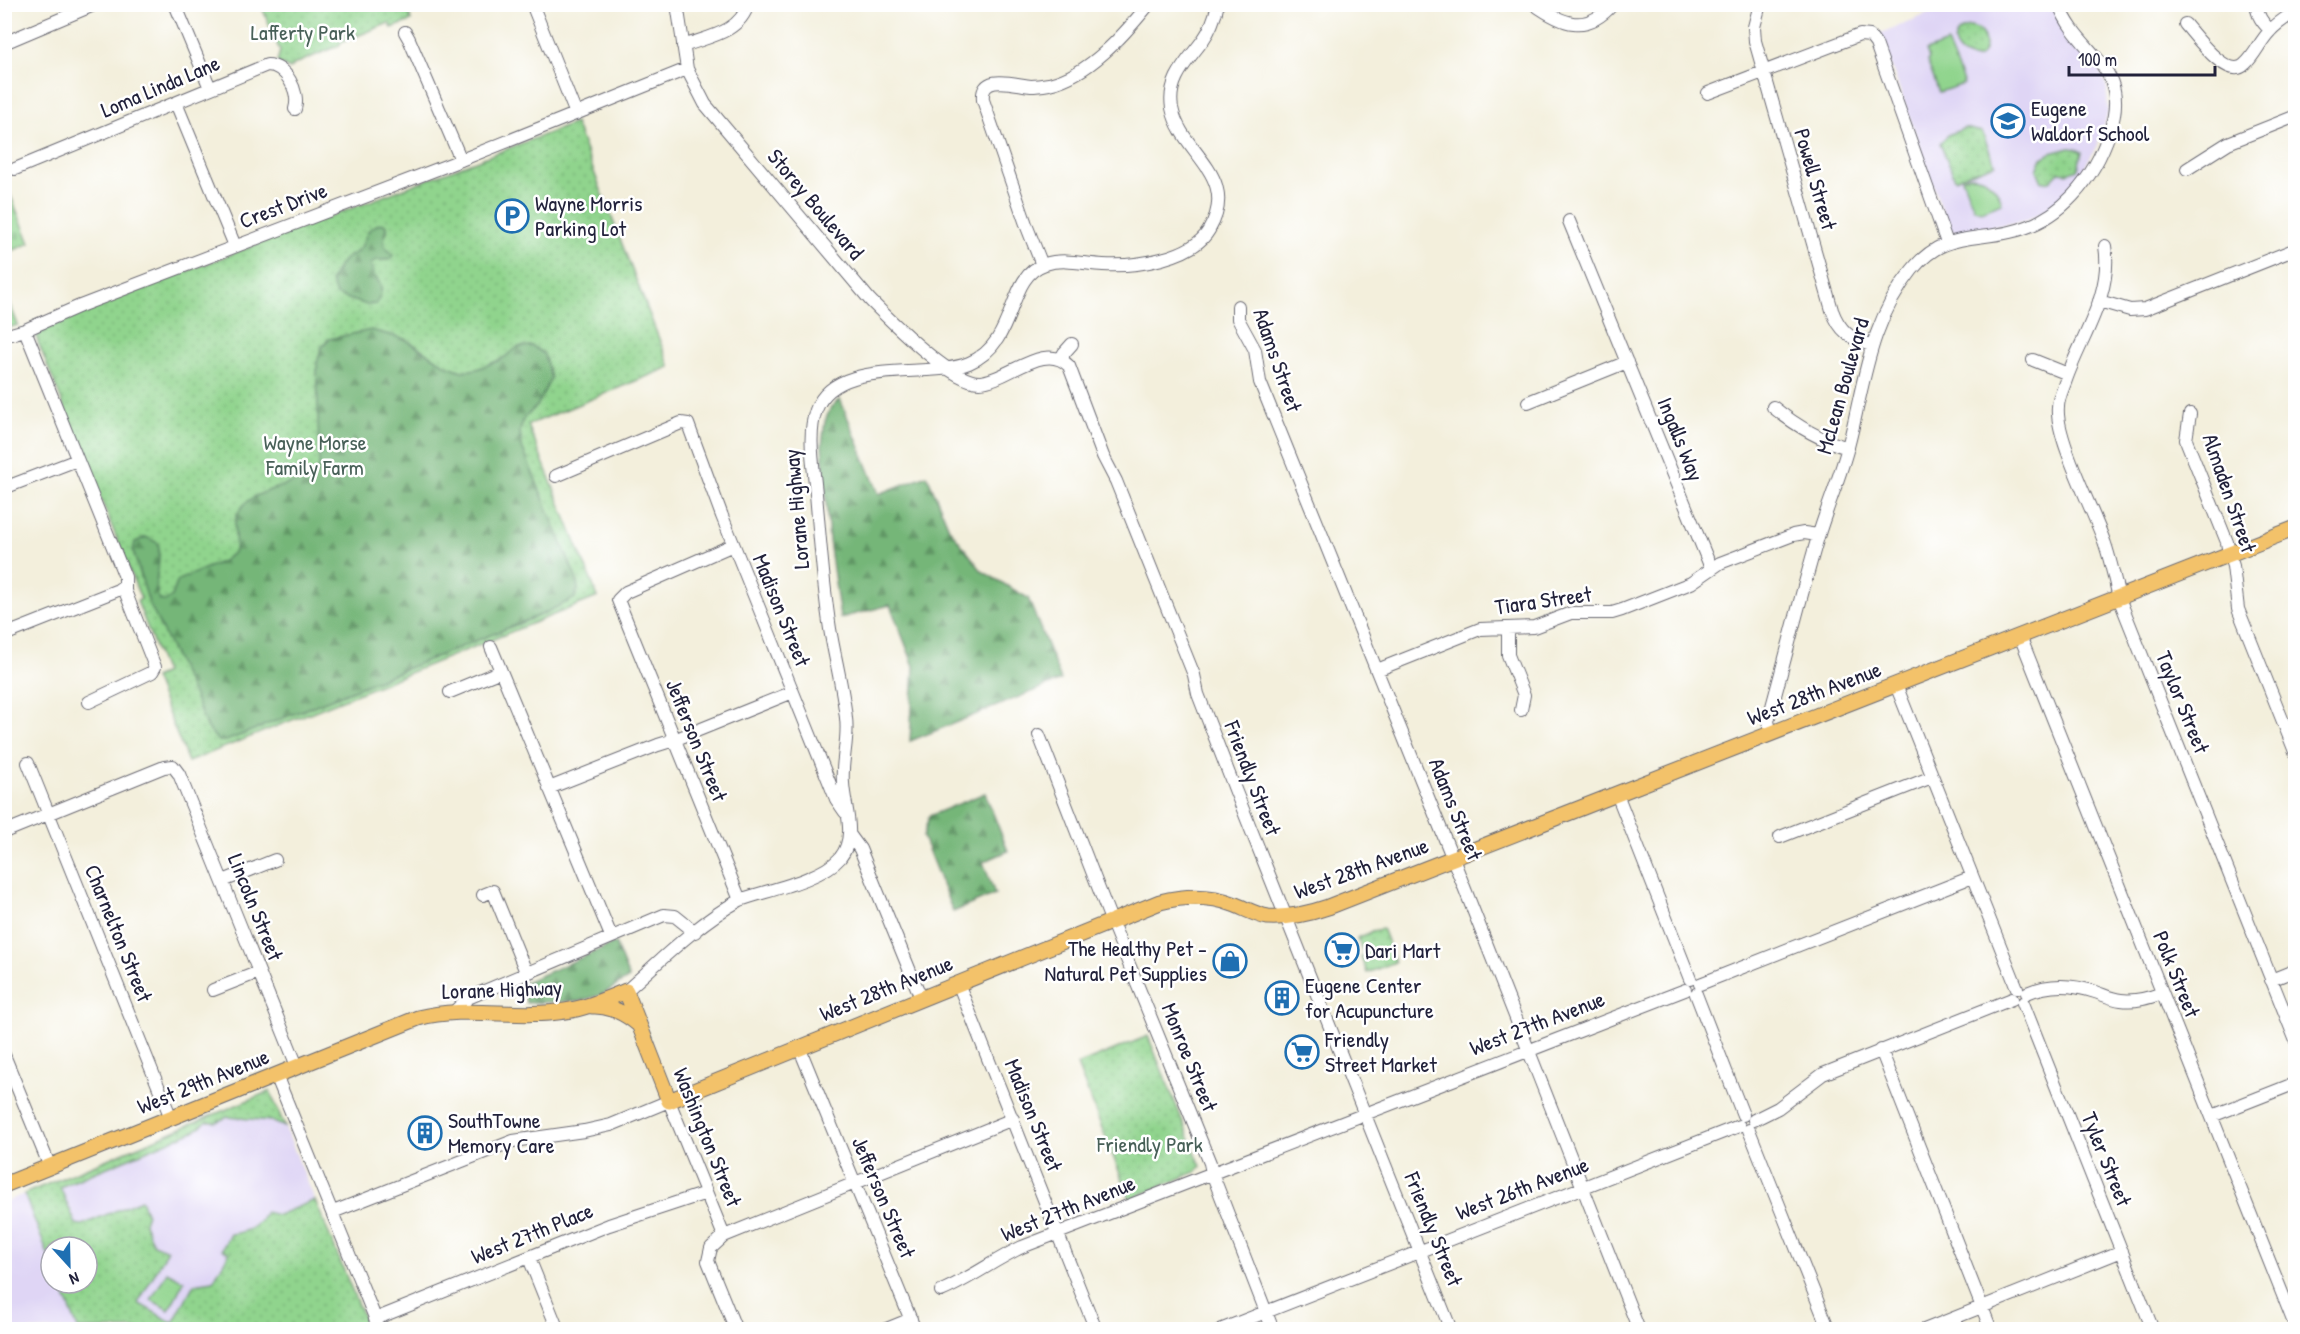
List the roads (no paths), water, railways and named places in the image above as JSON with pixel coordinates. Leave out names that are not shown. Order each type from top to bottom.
[{"type":"main road","name":"West 28th Avenue","points":[[669,1101],[1160,902],[1190,897],[1221,900],[1262,916],[1286,917],[1299,916],[1328,907],[2295,528]]},
{"type":"main road","name":"Lorane Highway","points":[[418,1018],[453,1012],[557,1012],[586,1007],[626,991]]},
{"type":"main road","name":"Washington Street","points":[[626,991],[669,1101]]},
{"type":"main road","points":[[586,1007],[605,1006],[618,1011],[639,1025]]},
{"type":"main road","name":"West 29th Avenue","points":[[4,1185],[418,1018]]},
{"type":"main road","points":[[659,1075],[663,1079],[679,1084],[712,1083]]},
{"type":"street","points":[[4,43],[96,4]]},
{"type":"street","points":[[175,4],[210,88]]},
{"type":"street","points":[[532,4],[576,114]]},
{"type":"street","name":"Storey Boulevard","points":[[677,4],[687,69],[700,97],[870,300],[946,368]]},
{"type":"street","points":[[683,46],[732,28],[743,18],[748,4]]},
{"type":"street","points":[[1149,4],[1117,41],[1071,76],[1036,86],[1001,81],[987,87],[982,96],[1042,265],[1067,261],[1109,266],[1159,260],[1187,250],[1207,233],[1218,207],[1215,180],[1206,163],[1179,127],[1171,97],[1177,75],[1208,32],[1218,4]]},
{"type":"street","points":[[1534,4],[1557,20],[1578,24],[1599,17],[1613,4]]},
{"type":"street","name":"Powell Street","points":[[1760,4],[1755,27],[1755,41],[1836,322],[1854,339],[1871,345]]},
{"type":"street","name":"McLean Boulevard","points":[[1772,734],[1768,721],[1818,536],[1848,448],[1871,345],[1898,289],[1914,268],[1933,251],[1947,243],[2034,225],[2058,211],[2078,193],[2104,148],[2111,128],[2115,103],[2113,84],[2103,64],[2081,42],[2067,23],[2058,4]]},
{"type":"street","points":[[2257,4],[2256,10],[2261,21],[2270,30]]},
{"type":"street","points":[[2185,24],[2213,56],[2226,66],[2236,68],[2245,65],[2270,30],[2295,10]]},
{"type":"street","points":[[405,32],[461,160]]},
{"type":"street","points":[[1708,93],[1860,35],[1870,36],[1876,44],[1947,243]]},
{"type":"street","name":"Loma Linda Lane","points":[[15,169],[262,67],[275,66],[286,75],[296,98],[295,109]]},
{"type":"street","name":"Crest Drive","points":[[4,336],[25,330],[234,246],[461,160],[687,69]]},
{"type":"street","points":[[176,103],[234,246]]},
{"type":"street","points":[[2187,169],[2228,143],[2295,116]]},
{"type":"street","name":"Ingalls Way","points":[[1569,221],[1711,568]]},
{"type":"street","name":"Taylor Street","points":[[2105,246],[2106,280],[2068,374],[2058,406],[2062,434],[2106,546],[2119,598],[2295,1041]]},
{"type":"street","points":[[2099,301],[2130,310],[2145,309],[2295,249]]},
{"type":"street","name":"Lorane Highway","points":[[626,991],[719,913],[740,900],[805,880],[828,869],[844,852],[849,834],[843,777],[847,725],[830,627],[820,548],[812,426],[823,396],[833,387],[867,375],[946,368],[970,363],[982,356],[995,346],[1003,333],[1019,289],[1030,273],[1042,265]]},
{"type":"street","name":"Adams Street","points":[[1238,306],[1240,325],[1250,337],[1255,350],[1260,382],[1453,858],[1639,1329]]},
{"type":"street","points":[[25,330],[125,577],[125,591],[155,669],[89,702]]},
{"type":"street","points":[[946,368],[960,376],[981,382],[1040,359],[1052,357],[1061,359],[1072,344]]},
{"type":"street","name":"Friendly Street","points":[[1061,359],[1074,375],[1103,456],[1116,481],[1194,675],[1198,694],[1451,1329]]},
{"type":"street","points":[[2033,360],[2068,374]]},
{"type":"street","points":[[1527,402],[1627,362]]},
{"type":"street","points":[[1773,407],[1810,433],[1832,444],[1848,448]]},
{"type":"street","name":"Almaden Street","points":[[2190,414],[2186,440],[2227,542],[2233,566],[2238,609],[2295,754]]},
{"type":"street","name":"Madison Street","points":[[556,476],[681,423],[687,423],[733,545],[836,799],[848,816]]},
{"type":"street","points":[[4,488],[77,459]]},
{"type":"street","points":[[1711,568],[1799,533],[1818,536]]},
{"type":"street","name":"Jefferson Street","points":[[733,545],[620,597],[618,602],[740,900]]},
{"type":"street","name":"Tiara Street","points":[[1377,670],[1480,629],[1537,626],[1571,613],[1617,612],[1691,583],[1711,568]]},
{"type":"street","points":[[4,636],[118,590],[124,585]]},
{"type":"street","points":[[1508,628],[1508,655],[1524,695],[1521,710]]},
{"type":"street","name":"Polk Street","points":[[2020,636],[2295,1328]]},
{"type":"street","points":[[491,647],[611,936]]},
{"type":"street","points":[[450,692],[501,671]]},
{"type":"street","name":"Tyler Street","points":[[1896,685],[2153,1329]]},
{"type":"street","points":[[549,788],[658,745],[674,741],[793,692]]},
{"type":"street","name":"Monroe Street","points":[[1040,735],[1111,921],[1210,1163],[1273,1329]]},
{"type":"street","name":"Charnelton Street","points":[[28,763],[171,1118]]},
{"type":"street","name":"Lincoln Street","points":[[49,814],[164,767],[173,766],[179,774],[297,1066]]},
{"type":"street","points":[[1780,837],[1932,777]]},
{"type":"street","points":[[1617,794],[1829,1329]]},
{"type":"street","points":[[4,832],[49,814]]},
{"type":"street","points":[[849,834],[860,849],[921,998]]},
{"type":"street","points":[[223,881],[275,861]]},
{"type":"street","name":"West 27th Avenue","points":[[941,1291],[969,1279],[1009,1253],[1972,877]]},
{"type":"street","points":[[483,895],[493,891],[526,972]]},
{"type":"street","points":[[453,1012],[468,998],[666,914],[675,916],[695,932]]},
{"type":"street","points":[[2271,980],[2295,970]]},
{"type":"street","points":[[213,990],[259,972]]},
{"type":"street","name":"Madison Street","points":[[958,983],[1096,1329]]},
{"type":"street","name":"West 26th Avenue","points":[[1220,1329],[1746,1123],[1778,1108],[1823,1074],[2020,996],[2051,986],[2065,985],[2078,986],[2124,1001],[2146,999],[2162,993]]},
{"type":"street","name":"Jefferson Street","points":[[799,1047],[913,1324]]},
{"type":"street","points":[[1881,1050],[1991,1329]]},
{"type":"street","points":[[4,1055],[50,1167]]},
{"type":"street","points":[[276,1075],[378,1324]]},
{"type":"street","points":[[2212,1116],[2295,1083]]},
{"type":"street","name":"Washington Street","points":[[669,1101],[724,1236],[711,1248],[708,1261],[736,1329]]},
{"type":"street","name":"West 28th Avenue","points":[[333,1212],[513,1141],[611,1125],[669,1101]]},
{"type":"street","points":[[724,1236],[1013,1119]]},
{"type":"street","name":"West 27th Place","points":[[378,1324],[529,1257],[609,1225],[706,1192]]},
{"type":"street","points":[[1923,1329],[2122,1251]]},
{"type":"street","points":[[529,1257],[558,1329]]},
{"type":"street","points":[[884,1329],[913,1324]]},
{"type":"place","name":"Eugene Waldorf School","points":[[2008,121]]},
{"type":"place","name":"Wayne Morris Parking Lot","points":[[512,216]]},
{"type":"place","name":"Dari Mart","points":[[1342,950]]},
{"type":"place","name":"The Healthy Pet - Natural Pet Supplies","points":[[1230,961]]},
{"type":"place","name":"Eugene Center for Acupuncture","points":[[1282,998]]},
{"type":"place","name":"Friendly Street Market","points":[[1302,1052]]},
{"type":"place","name":"SouthTowne Memory Care","points":[[425,1133]]},
{"type":"park label","name":"Lafferty Park","points":[[303,32]]},
{"type":"park label","name":"Wayne Morse Family Farm","points":[[315,455]]},
{"type":"park label","name":"Friendly Park","points":[[1150,1144]]}]
